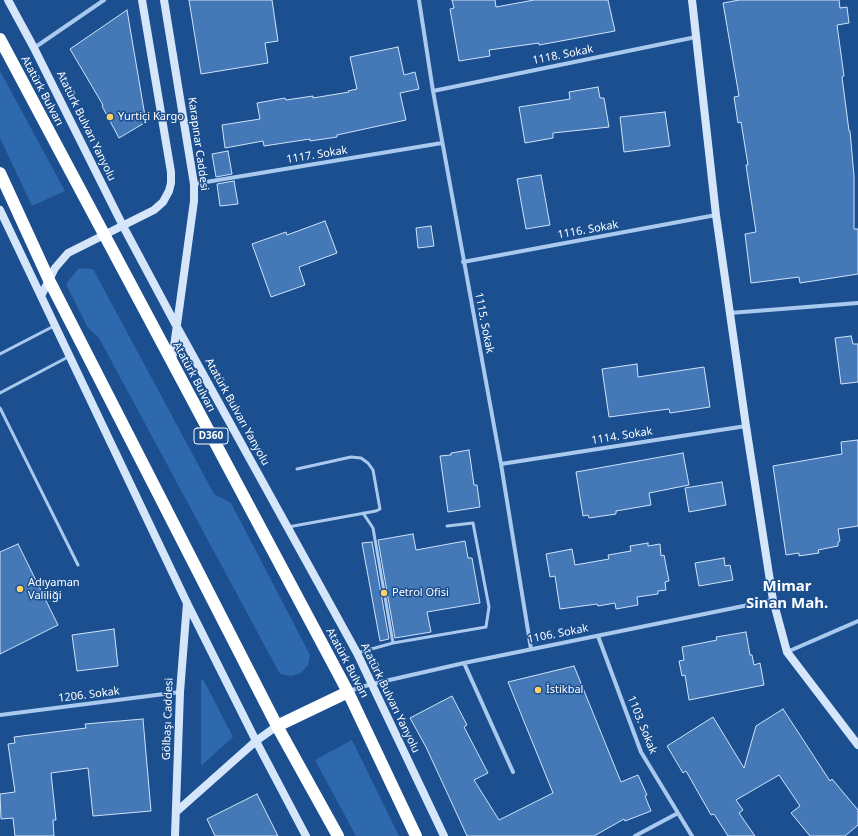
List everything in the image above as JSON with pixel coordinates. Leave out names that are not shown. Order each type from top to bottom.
[{"type":"highway","name":"Atatürk Bulvarı","points":[[0,39],[348,692],[416,836]]},
{"type":"highway","points":[[0,173],[49,280],[277,726],[338,836]]},
{"type":"highway","points":[[277,726],[348,692]]},
{"type":"street","name":"Atatürk Bulvarı Yanyolu","points":[[8,0],[34,48],[123,226],[357,653],[444,836]]},
{"type":"street","points":[[34,48],[104,0]]},
{"type":"street","points":[[41,296],[58,264],[68,254],[157,208],[167,195],[171,180],[170,168],[142,0]]},
{"type":"street","name":"Karapınar Caddesi","points":[[164,0],[194,184],[194,201],[172,364]]},
{"type":"street","name":"1115. Sokak","points":[[419,0],[433,91],[463,262],[501,464],[531,649]]},
{"type":"street","points":[[692,0],[716,215],[746,426],[773,600],[787,652],[858,745]]},
{"type":"street","name":"1118. Sokak","points":[[433,91],[696,37]]},
{"type":"street","name":"1117. Sokak","points":[[194,184],[442,143]]},
{"type":"street","points":[[0,210],[187,603],[256,741],[306,836]]},
{"type":"street","name":"1116. Sokak","points":[[463,262],[716,215]]},
{"type":"street","points":[[730,313],[858,303]]},
{"type":"street","name":"1114. Sokak","points":[[501,464],[746,426]]},
{"type":"street","name":"1106. Sokak","points":[[348,692],[372,684],[464,663],[773,600]]},
{"type":"street","name":"Gölbaşı Caddesi","points":[[176,836],[180,692],[187,603]]},
{"type":"street","points":[[787,652],[858,621]]},
{"type":"street","name":"1103. Sokak","points":[[598,636],[641,752],[692,836]]},
{"type":"street","points":[[464,663],[513,772]]},
{"type":"street","name":"1206. Sokak","points":[[0,715],[180,692]]},
{"type":"street","points":[[176,812],[256,741],[277,726]]},
{"type":"street","points":[[635,836],[678,813]]},
{"type":"lane","points":[[0,354],[55,326]]},
{"type":"lane","points":[[0,393],[70,356]]},
{"type":"lane","points":[[0,408],[78,565]]},
{"type":"lane","points":[[288,527],[380,509],[373,470],[368,463],[361,458],[351,457],[297,469]]},
{"type":"lane","points":[[363,513],[373,528],[393,643]]},
{"type":"lane","points":[[357,653],[393,643],[486,627],[489,607],[474,523],[447,526]]},
{"type":"shaded area","points":[[0,71],[65,191],[32,206],[0,138]]},
{"type":"shaded area","points":[[79,268],[93,269],[214,494],[231,503],[310,655],[308,665],[301,673],[291,676],[280,674],[99,338],[88,328],[66,284]]},
{"type":"shaded area","points":[[203,679],[233,737],[201,766],[201,681]]},
{"type":"shaded area","points":[[352,740],[399,836],[356,836],[315,760]]},
{"type":"building","points":[[189,0],[272,0],[278,41],[265,43],[268,63],[201,74]]},
{"type":"building","points":[[452,0],[495,0],[496,7],[534,0],[608,0],[615,31],[539,45],[539,43],[489,50],[490,56],[459,61],[450,9],[454,8]]},
{"type":"building","points":[[739,0],[839,0],[840,8],[847,7],[849,23],[837,25],[844,76],[842,77],[850,131],[854,176],[854,229],[858,229],[858,274],[800,283],[799,277],[751,283],[745,234],[756,232],[741,122],[738,123],[734,97],[739,96],[723,3]]},
{"type":"building","points":[[127,10],[146,122],[119,138],[102,106],[103,105],[70,49]]},
{"type":"building","points":[[398,47],[404,75],[415,72],[419,89],[400,93],[406,120],[337,135],[337,137],[310,141],[310,139],[264,146],[263,141],[225,148],[222,125],[260,119],[257,103],[285,98],[286,100],[313,96],[313,98],[349,92],[348,91],[357,89],[350,57]]},
{"type":"building","points":[[598,87],[600,98],[604,98],[609,127],[553,133],[553,138],[525,143],[519,107],[570,99],[569,92]]},
{"type":"building","points":[[665,112],[670,146],[624,152],[620,117]]},
{"type":"building","points":[[228,151],[232,174],[216,177],[212,154]]},
{"type":"building","points":[[541,175],[550,225],[526,229],[517,179]]},
{"type":"building","points":[[234,181],[238,204],[220,206],[217,184]]},
{"type":"building","points":[[325,221],[337,253],[299,267],[305,285],[271,297],[252,244],[286,232],[287,235]]},
{"type":"building","points":[[431,226],[434,246],[418,248],[416,228]]},
{"type":"building","points":[[851,336],[853,344],[858,344],[858,382],[841,384],[835,338]]},
{"type":"building","points":[[637,364],[638,377],[704,367],[710,407],[670,413],[669,409],[609,417],[602,369]]},
{"type":"building","points":[[858,440],[858,526],[838,529],[840,541],[838,542],[838,546],[818,550],[819,553],[799,556],[799,553],[786,555],[773,466],[842,454],[841,442]]},
{"type":"building","points":[[469,450],[474,485],[477,485],[480,507],[448,512],[440,456],[451,455],[451,453]]},
{"type":"building","points":[[683,453],[689,485],[649,493],[651,505],[616,511],[616,514],[589,518],[588,515],[583,516],[576,472]]},
{"type":"building","points":[[722,482],[726,505],[689,512],[685,488]]},
{"type":"building","points":[[413,534],[416,550],[465,541],[468,558],[472,558],[480,603],[427,612],[431,632],[395,638],[378,540]]},
{"type":"building","points":[[372,542],[389,639],[380,641],[362,543]]},
{"type":"building","points":[[648,543],[648,546],[660,544],[661,556],[664,555],[669,581],[665,582],[666,590],[658,591],[658,594],[637,597],[638,605],[616,609],[615,603],[560,609],[555,576],[550,577],[546,554],[572,549],[575,565],[609,559],[608,555],[631,551],[630,546]]},
{"type":"building","name":"Adıyaman Valiliği","points":[[18,544],[58,625],[0,654],[0,552]]},
{"type":"building","points":[[724,558],[725,566],[730,565],[733,580],[699,586],[695,563]]},
{"type":"building","points":[[114,629],[118,666],[77,671],[72,635]]},
{"type":"building","points":[[746,632],[750,655],[752,655],[754,665],[760,663],[764,685],[689,700],[685,675],[682,676],[679,661],[684,660],[682,647],[717,640],[716,637]]},
{"type":"building","points":[[574,666],[621,782],[638,775],[647,795],[645,796],[651,811],[625,821],[624,819],[594,836],[467,836],[426,747],[410,718],[452,696],[467,725],[464,727],[488,773],[474,780],[499,820],[553,793],[508,682]]},
{"type":"building","points":[[783,709],[830,781],[832,779],[858,810],[858,825],[845,836],[810,836],[791,813],[800,806],[779,775],[736,800],[743,810],[739,813],[755,836],[728,836],[714,814],[711,815],[686,771],[683,773],[667,746],[713,717],[744,768],[756,726]]},
{"type":"building","points":[[143,719],[151,811],[93,816],[88,768],[51,773],[56,820],[53,820],[54,836],[15,836],[13,818],[1,819],[0,794],[15,792],[8,744],[15,743],[14,737],[86,728],[85,724]]},
{"type":"building","points":[[257,794],[278,836],[215,836],[207,819]]},
{"type":"place","name":"Yurtiçi Kargo","points":[[110,117]]},
{"type":"place","name":"Adıyaman Valiliği","points":[[20,589]]},
{"type":"place","name":"Petrol Ofisi","points":[[384,593]]},
{"type":"place","name":"İstikbal","points":[[538,690]]},
{"type":"district","name":"Mimar Sinan Mah.","points":[[787,596]]}]
